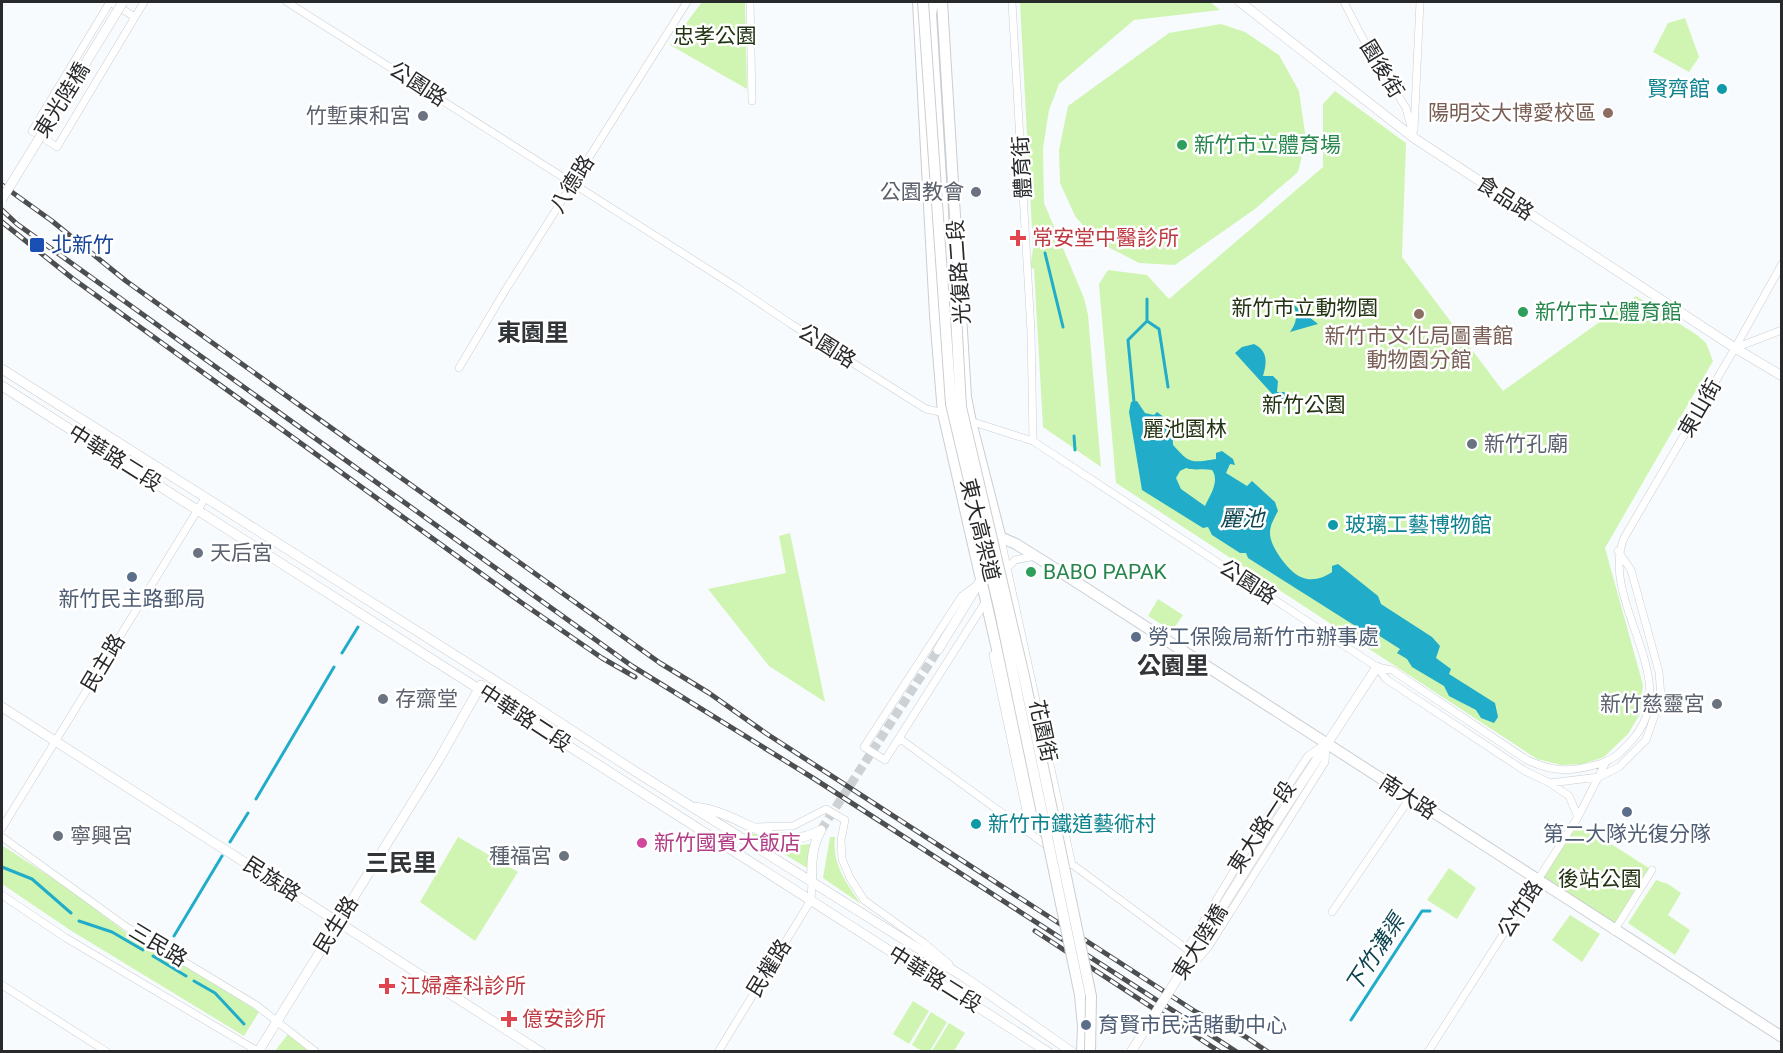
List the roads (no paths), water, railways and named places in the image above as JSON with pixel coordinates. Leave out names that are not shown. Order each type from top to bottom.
[{"type":"main road","name":"光復路二段","points":[[918,2],[935,315],[943,412],[1036,820],[1046,834]]},
{"type":"main road","name":"東大高架道","points":[[922,2],[951,404],[999,607],[1080,995],[1083,1026],[1082,1052]]},
{"type":"main road","name":"東大高架道","points":[[935,2],[961,407],[1024,676],[1091,996],[1090,1052]]},
{"type":"main road","points":[[935,2],[931,14],[948,299],[956,315]]},
{"type":"main road","name":"光復路二段","points":[[942,2],[966,397],[970,422],[1001,539]]},
{"type":"main road","points":[[968,523],[1001,539]]},
{"type":"main road","name":"南大路","points":[[1001,539],[1009,540],[1035,556],[1614,931],[1782,1037]]},
{"type":"main road","points":[[1077,1052],[1080,995]]},
{"type":"street","points":[[135,18],[110,2],[32,131],[57,147],[135,18],[144,2]]},
{"type":"street","name":"東光陸橋","points":[[2,199],[123,2]]},
{"type":"street","name":"公園路","points":[[287,2],[926,409],[943,412],[1033,441],[1377,667],[1386,679],[1525,771],[1550,783],[1569,796],[1578,818]]},
{"type":"street","name":"八德路","points":[[459,368],[687,2]]},
{"type":"street","points":[[750,2],[752,101]]},
{"type":"street","name":"體育街","points":[[1012,2],[1032,331],[1033,441]]},
{"type":"street","name":"食品路","points":[[1240,2],[1414,138],[1735,348],[1782,376]]},
{"type":"street","name":"園後街","points":[[1344,2],[1362,37],[1406,108],[1414,138]]},
{"type":"street","points":[[1414,138],[1420,2]]},
{"type":"street","name":"東山街","points":[[1618,552],[1782,264]]},
{"type":"street","points":[[1735,348],[1782,330]]},
{"type":"street","name":"中華路二段","points":[[2,369],[967,980],[1072,1052]]},
{"type":"street","name":"中華路二段","points":[[2,386],[1048,1052]]},
{"type":"street","name":"民主路","points":[[2,828],[196,509],[205,498]]},
{"type":"street","points":[[938,650],[981,581],[1001,539]]},
{"type":"street","name":"光復路二段","points":[[1001,539],[1007,568]]},
{"type":"street","points":[[1550,783],[1599,777],[1619,767],[1646,740],[1661,698],[1659,672],[1631,570],[1618,552]]},
{"type":"street","name":"公園路","points":[[1377,667],[1392,670],[1527,760],[1544,768],[1582,769],[1616,757],[1640,732],[1649,706],[1650,685],[1618,574],[1618,552]]},
{"type":"street","points":[[981,581],[962,596],[864,747],[885,760],[1007,568],[1015,560],[1035,556]]},
{"type":"street","name":"花園街","points":[[1007,568],[1072,865]]},
{"type":"street","points":[[986,602],[994,592],[1003,591],[1014,597]]},
{"type":"street","name":"花園街","points":[[986,602],[984,612],[1031,834]]},
{"type":"street","name":"東大路一段","points":[[1269,833],[1377,667]]},
{"type":"street","name":"民生路","points":[[259,1051],[488,676]]},
{"type":"street","name":"民族路","points":[[2,707],[541,1052]]},
{"type":"street","points":[[899,738],[1187,949]]},
{"type":"street","name":"東大路一段","points":[[1326,743],[1324,762],[1209,946],[1199,958],[1187,949],[1247,849],[1308,756],[1326,743]]},
{"type":"street","name":"公竹路","points":[[1428,1052],[1578,818],[1605,762]]},
{"type":"street","points":[[1332,912],[1410,798]]},
{"type":"street","points":[[690,806],[715,811],[751,827],[786,838],[803,838],[821,830],[813,852],[812,882]]},
{"type":"street","name":"中華路二段","points":[[751,827],[793,826],[826,809],[845,820],[841,840],[842,859],[850,878],[864,900],[924,943],[967,980]]},
{"type":"street","name":"東大陸橋","points":[[1131,1052],[1269,833]]},
{"type":"street","name":"三民路","points":[[2,837],[125,926],[256,1005],[316,1052]]},
{"type":"street","points":[[1614,931],[1652,870]]},
{"type":"street","name":"民權路","points":[[718,1052],[811,900],[812,882]]},
{"type":"street","name":"三民路","points":[[2,895],[66,938],[259,1051]]},
{"type":"street","points":[[2,985],[107,1052]]},
{"type":"water","points":[[1294,305],[1318,324],[1290,332],[1296,319]]},
{"type":"water","points":[[1254,344],[1262,350],[1265,357],[1263,376],[1273,376],[1278,381],[1277,392],[1284,392],[1290,397],[1290,404],[1286,409],[1235,353],[1242,347]]},
{"type":"water","name":"麗池","points":[[1137,401],[1145,413],[1154,415],[1157,412],[1168,422],[1173,445],[1187,459],[1196,461],[1216,459],[1216,453],[1222,451],[1233,459],[1235,465],[1230,464],[1226,473],[1247,486],[1252,481],[1275,502],[1278,511],[1271,527],[1271,538],[1276,551],[1291,570],[1301,577],[1321,578],[1332,572],[1332,566],[1338,564],[1378,596],[1381,604],[1432,637],[1440,646],[1436,658],[1451,669],[1449,674],[1495,703],[1498,717],[1494,723],[1481,718],[1476,710],[1449,696],[1444,686],[1412,667],[1407,659],[1397,653],[1400,649],[1378,635],[1376,639],[1248,558],[1246,553],[1240,553],[1212,535],[1208,527],[1203,528],[1142,490],[1129,412],[1131,402]],"holes":[[[1212,470],[1214,474],[1213,488],[1205,506],[1181,489],[1176,478],[1180,471]]]},
{"type":"waterway","points":[[1045,253],[1063,327]]},
{"type":"waterway","points":[[1134,402],[1128,340],[1147,321],[1147,299]]},
{"type":"waterway","points":[[1147,321],[1159,329],[1168,387]]},
{"type":"waterway","points":[[1074,436],[1075,450]]},
{"type":"waterway","points":[[342,653],[358,627]]},
{"type":"waterway","points":[[256,799],[334,667]]},
{"type":"waterway","points":[[230,842],[248,813]]},
{"type":"waterway","points":[[174,936],[222,856]]},
{"type":"waterway","points":[[2,867],[32,879],[71,913]]},
{"type":"waterway","name":"下竹溝渠","points":[[1351,1020],[1422,911],[1430,911]]},
{"type":"waterway","points":[[79,921],[112,932],[143,950]]},
{"type":"waterway","points":[[153,956],[186,976]]},
{"type":"waterway","points":[[194,981],[215,993],[244,1024]]},
{"type":"tunnel","points":[[821,830],[938,650]]},
{"type":"railway","points":[[2,185],[52,221],[126,281],[660,663],[1196,1012],[1246,1037],[1268,1052]]},
{"type":"railway","points":[[2,210],[17,224],[632,666],[813,778],[1237,1052]]},
{"type":"railway","points":[[2,222],[72,278],[522,603],[602,658],[635,677]]},
{"type":"railway","points":[[1035,931],[1220,1052]]},
{"type":"place","name":"賢齊館","points":[[1722,89]]},
{"type":"place","name":"陽明交大博愛校區","points":[[1608,113]]},
{"type":"place","name":"竹塹東和宮","points":[[423,116]]},
{"type":"place","name":"新竹市立體育場","points":[[1182,145]]},
{"type":"place","name":"公園教會","points":[[976,192]]},
{"type":"place","name":"常安堂中醫診所","points":[[1018,238]]},
{"type":"place","name":"北新竹","points":[[37,245]]},
{"type":"place","name":"新竹市立體育館","points":[[1523,312]]},
{"type":"place","name":"新竹市文化局圖書館 動物園分館","points":[[1419,314]]},
{"type":"place","name":"新竹孔廟","points":[[1472,444]]},
{"type":"place","name":"玻璃工藝博物館","points":[[1333,525]]},
{"type":"place","name":"天后宮","points":[[198,553]]},
{"type":"place","name":"BABO PAPAK","points":[[1031,572]]},
{"type":"place","name":"新竹民主路郵局","points":[[132,577]]},
{"type":"place","name":"勞工保險局新竹市辦事處","points":[[1136,637]]},
{"type":"place","name":"存齋堂","points":[[383,699]]},
{"type":"place","name":"新竹慈靈宮","points":[[1717,704]]},
{"type":"place","name":"第二大隊光復分隊","points":[[1627,812]]},
{"type":"place","name":"新竹市鐵道藝術村","points":[[976,824]]},
{"type":"place","name":"寧興宮","points":[[58,836]]},
{"type":"place","name":"新竹國賓大飯店","points":[[642,843]]},
{"type":"place","name":"種福宮","points":[[564,856]]},
{"type":"place","name":"江婦產科診所","points":[[387,986]]},
{"type":"place","name":"億安診所","points":[[509,1019]]},
{"type":"place","name":"育賢市民活賭動中心","points":[[1086,1025]]},
{"type":"district","name":"東園里","points":[[533,333]]},
{"type":"district","name":"公園里","points":[[1173,666]]},
{"type":"district","name":"三民里","points":[[401,863]]},
{"type":"park label","name":"忠孝公園","points":[[715,36]]},
{"type":"park label","name":"新竹市立動物園","points":[[1305,308]]},
{"type":"park label","name":"新竹公園","points":[[1304,405]]},
{"type":"park label","name":"麗池園林","points":[[1185,429]]},
{"type":"park label","name":"後站公園","points":[[1600,879]]}]
